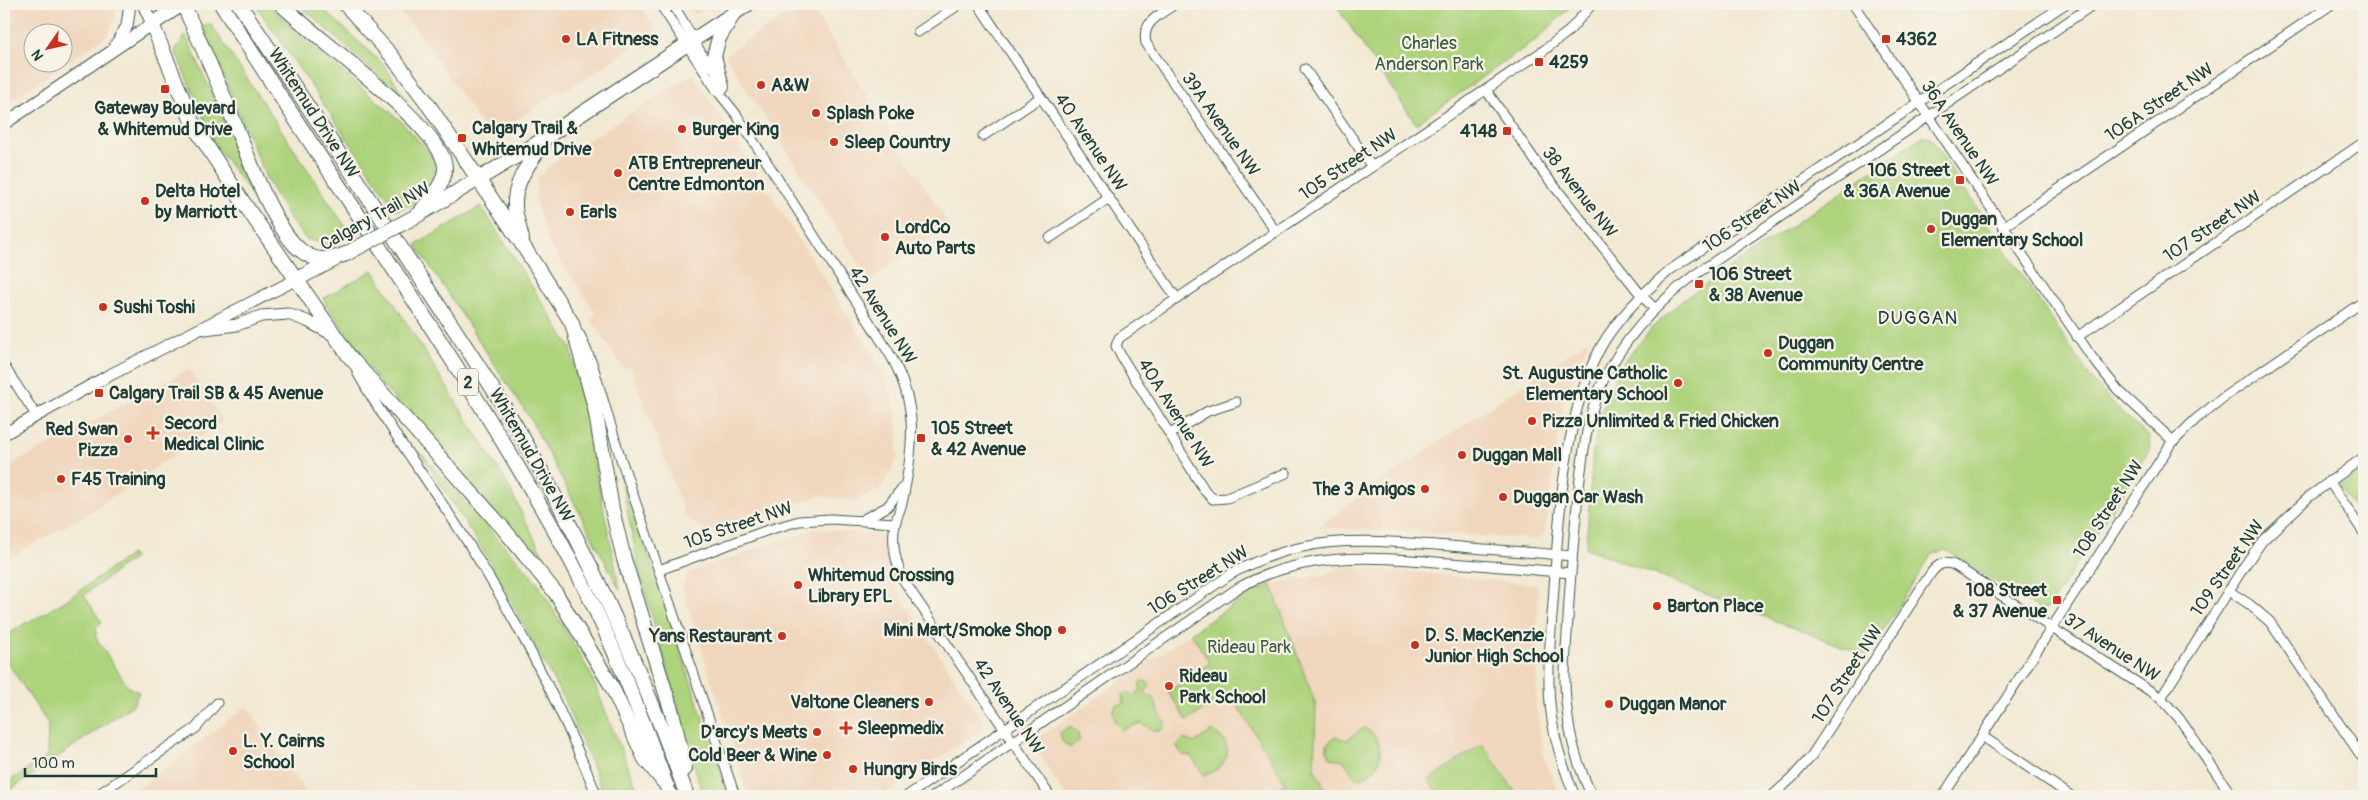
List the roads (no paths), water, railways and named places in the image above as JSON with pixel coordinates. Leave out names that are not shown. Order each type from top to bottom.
[{"type":"highway","points":[[346,254],[328,260],[317,258],[299,249],[289,236],[262,189],[182,4],[152,24],[185,106],[205,145],[349,356],[508,534],[555,592],[611,686],[645,759],[668,791]]},
{"type":"highway","name":"Whitemud Drive NW","points":[[221,4],[466,380],[514,459],[571,562],[590,602],[627,684],[668,791]]},
{"type":"highway","name":"Whitemud Drive NW","points":[[239,4],[504,406],[586,557],[645,686],[689,796]]},
{"type":"highway","points":[[281,4],[414,120],[436,145],[442,156],[444,172],[438,188],[418,215]]},
{"type":"highway","points":[[345,4],[377,38],[404,71],[524,247],[572,323],[595,408],[612,509],[624,559],[673,716],[689,796]]},
{"type":"highway","name":"Calgary Trail NW","points":[[297,279],[418,215],[478,180],[548,137],[748,4]]},
{"type":"highway","points":[[722,87],[715,66],[715,51],[719,38],[734,13]]},
{"type":"highway","points":[[524,247],[515,208],[516,194],[523,173],[548,137]]},
{"type":"main road","points":[[113,51],[126,26],[130,4]]},
{"type":"main road","points":[[4,124],[152,24],[143,4]]},
{"type":"main road","name":"Calgary Trail NW","points":[[4,434],[198,329],[297,279]]},
{"type":"main road","points":[[198,329],[237,325],[261,316],[288,314],[307,321],[333,335]]},
{"type":"street","name":"42 Avenue NW","points":[[660,4],[722,87],[728,102]]},
{"type":"street","name":"42 Avenue NW","points":[[673,4],[690,42],[716,89],[728,102],[902,375],[910,398],[912,443],[894,537],[897,561],[904,581],[1050,796]]},
{"type":"street","points":[[918,32],[960,4]]},
{"type":"street","name":"40 Avenue NW","points":[[978,4],[1177,299]]},
{"type":"street","name":"39A Avenue NW","points":[[1175,4],[1150,22],[1145,32],[1149,48],[1276,232]]},
{"type":"street","name":"105 Street NW","points":[[1116,342],[1124,334],[1563,36],[1592,4]]},
{"type":"street","name":"36A Avenue NW","points":[[1853,4],[2104,375],[2173,441]]},
{"type":"street","name":"106 Street NW","points":[[1556,555],[1568,446],[1576,410],[1588,375],[1602,346],[1642,295],[1682,261],[2065,4]]},
{"type":"street","name":"106 Street NW","points":[[934,796],[1238,588],[1276,570],[1311,561],[1375,557],[1570,572],[1584,448],[1590,416],[1602,382],[1618,352],[1654,308],[1693,276],[2094,4]]},
{"type":"street","name":"106A Street NW","points":[[2003,226],[2332,4]]},
{"type":"street","points":[[1305,70],[1372,167]]},
{"type":"street","name":"38 Avenue NW","points":[[1486,90],[1543,172],[1654,308]]},
{"type":"street","points":[[983,136],[1041,97]]},
{"type":"street","name":"107 Street NW","points":[[2077,337],[2364,142]]},
{"type":"street","points":[[1050,238],[1109,198]]},
{"type":"street","name":"108 Street NW","points":[[1942,796],[2173,441],[2224,397],[2364,301]]},
{"type":"street","points":[[572,323],[587,348],[619,453],[735,796]]},
{"type":"street","name":"40A Avenue NW","points":[[1116,342],[1121,356],[1213,499],[1227,498],[1286,473]]},
{"type":"street","points":[[349,356],[367,390],[458,527],[513,618],[543,675],[597,796]]},
{"type":"street","points":[[4,366],[36,415]]},
{"type":"street","points":[[1170,434],[1208,411],[1236,402]]},
{"type":"street","name":"109 Street NW","points":[[2161,698],[2263,540],[2297,507],[2329,481],[2364,458]]},
{"type":"street","points":[[2329,481],[2364,533]]},
{"type":"street","name":"105 Street NW","points":[[859,520],[887,507],[906,482]]},
{"type":"street","name":"105 Street NW","points":[[659,570],[793,522],[815,519],[896,523]]},
{"type":"street","name":"106 Street NW","points":[[907,796],[1231,574],[1280,552],[1318,543],[1366,540],[1571,556]]},
{"type":"street","points":[[1556,555],[1550,655],[1552,720],[1559,751],[1574,796]]},
{"type":"street","name":"107 Street NW","points":[[1772,796],[1816,752],[1931,572],[1942,563]]},
{"type":"street","name":"37 Avenue NW","points":[[1942,563],[1954,565],[2161,698],[2179,718],[2232,796]]},
{"type":"street","points":[[1570,572],[1566,704],[1575,751],[1592,796]]},
{"type":"street","points":[[2230,591],[2250,604],[2270,622],[2364,760]]},
{"type":"street","points":[[96,796],[196,728],[217,703]]},
{"type":"street","points":[[1982,736],[2071,796]]},
{"type":"place","name":"LA Fitness","points":[[566,39]]},
{"type":"place","name":"4362","points":[[1886,39]]},
{"type":"place","name":"4259","points":[[1539,62]]},
{"type":"place","name":"A&W","points":[[761,85]]},
{"type":"place","name":"Gateway Boulevard & Whitemud Drive","points":[[165,89]]},
{"type":"place","name":"Splash Poke","points":[[816,113]]},
{"type":"place","name":"Burger King","points":[[682,129]]},
{"type":"place","name":"4148","points":[[1507,131]]},
{"type":"place","name":"Calgary Trail & Whitemud Drive","points":[[462,138]]},
{"type":"place","name":"Sleep Country","points":[[834,142]]},
{"type":"place","name":"ATB Entrepreneur Centre Edmonton","points":[[618,173]]},
{"type":"place","name":"106 Street & 36A Avenue","points":[[1960,180]]},
{"type":"place","name":"Delta Hotel by Marriott","points":[[145,201]]},
{"type":"place","name":"Earls","points":[[570,212]]},
{"type":"place","name":"Duggan Elementary School","points":[[1931,229]]},
{"type":"place","name":"LordCo Auto Parts","points":[[885,237]]},
{"type":"place","name":"106 Street & 38 Avenue","points":[[1699,284]]},
{"type":"place","name":"Sushi Toshi","points":[[103,307]]},
{"type":"place","name":"Duggan Community Centre","points":[[1768,353]]},
{"type":"place","name":"St. Augustine Catholic Elementary School","points":[[1678,383]]},
{"type":"place","name":"Calgary Trail SB & 45 Avenue","points":[[99,393]]},
{"type":"place","name":"Pizza Unlimited & Fried Chicken","points":[[1532,421]]},
{"type":"place","name":"Secord Medical Clinic","points":[[153,433]]},
{"type":"place","name":"105 Street & 42 Avenue","points":[[921,438]]},
{"type":"place","name":"Red Swan Pizza","points":[[128,439]]},
{"type":"place","name":"Duggan Mall","points":[[1462,455]]},
{"type":"place","name":"F45 Training","points":[[61,479]]},
{"type":"place","name":"The 3 Amigos","points":[[1425,489]]},
{"type":"place","name":"Duggan Car Wash","points":[[1503,497]]},
{"type":"place","name":"Whitemud Crossing Library EPL","points":[[798,585]]},
{"type":"place","name":"108 Street & 37 Avenue","points":[[2057,600]]},
{"type":"place","name":"Barton Place","points":[[1657,606]]},
{"type":"place","name":"Mini Mart/Smoke Shop","points":[[1062,630]]},
{"type":"place","name":"Yans Restaurant","points":[[782,636]]},
{"type":"place","name":"D. S. MacKenzie Junior High School","points":[[1415,645]]},
{"type":"place","name":"Rideau Park School","points":[[1169,686]]},
{"type":"place","name":"Valtone Cleaners","points":[[929,702]]},
{"type":"place","name":"Duggan Manor","points":[[1609,704]]},
{"type":"place","name":"Sleepmedix","points":[[846,728]]},
{"type":"place","name":"D'arcy's Meats","points":[[817,732]]},
{"type":"place","name":"L. Y. Cairns School","points":[[233,751]]},
{"type":"place","name":"Cold Beer & Wine","points":[[827,755]]},
{"type":"place","name":"Hungry Birds","points":[[853,769]]},
{"type":"district","name":"DUGGAN","points":[[1918,317]]},
{"type":"park label","name":"Charles Anderson Park","points":[[1429,53]]},
{"type":"park label","name":"Rideau Park","points":[[1249,647]]}]
